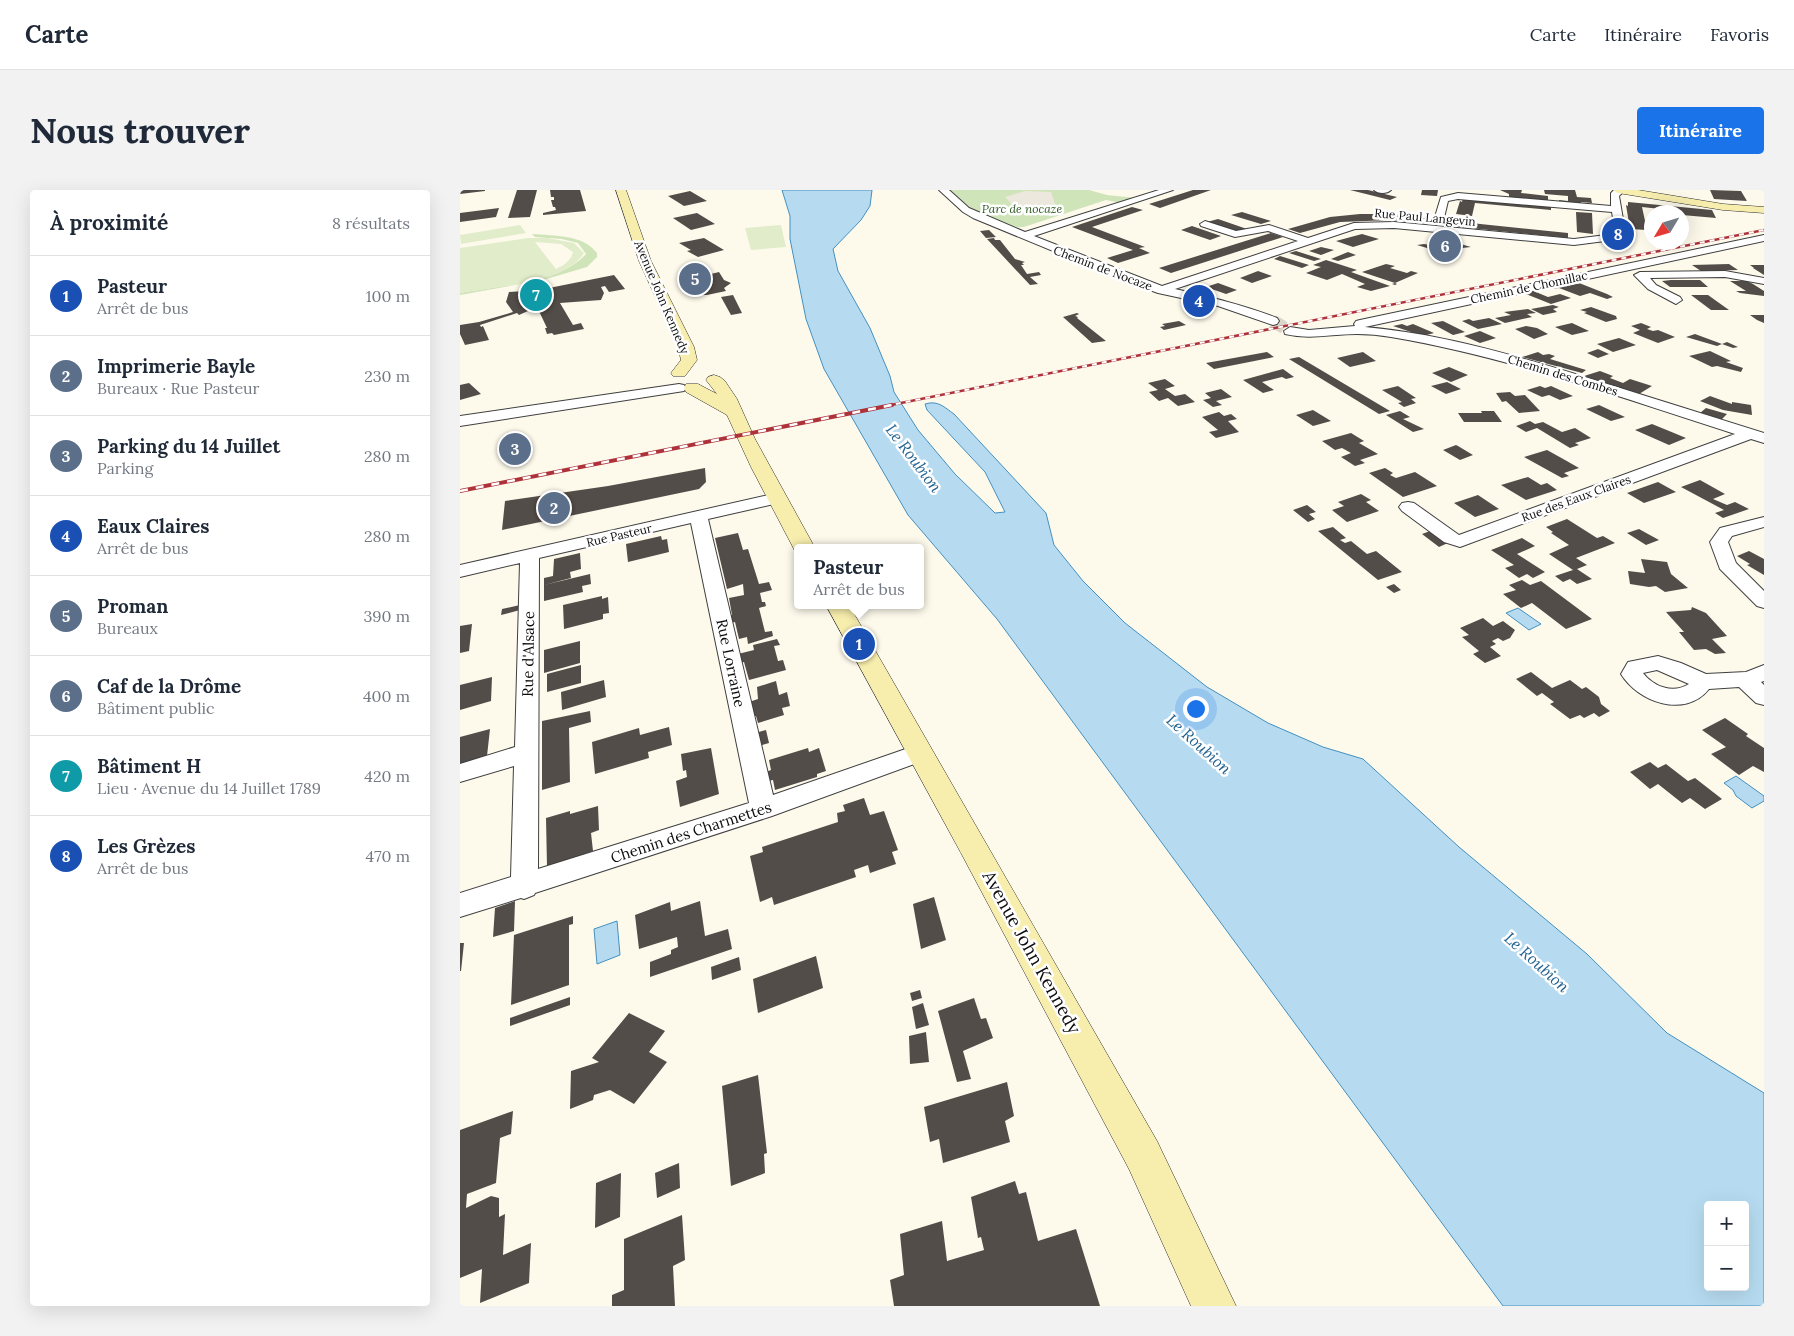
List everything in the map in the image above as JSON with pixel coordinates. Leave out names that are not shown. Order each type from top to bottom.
[{"type":"main road","name":"Avenue John Kennedy","points":[[621,190],[645,261],[686,347],[689,360],[681,381]]},
{"type":"main road","points":[[1619,190],[1723,207],[1763,210]]},
{"type":"main road","name":"Avenue John Kennedy","points":[[676,294],[692,326]]},
{"type":"main road","points":[[681,381],[707,384],[714,380],[728,397],[733,413],[802,544]]},
{"type":"main road","points":[[681,381],[710,396],[733,413]]},
{"type":"main road","name":"Avenue John Kennedy","points":[[839,609],[1143,1155],[1214,1306]]},
{"type":"street","name":"Chemin de Nocaze","points":[[944,190],[966,210],[1023,236],[1162,290],[1221,303],[1273,321]]},
{"type":"street","points":[[1023,236],[1168,190]]},
{"type":"street","points":[[1379,190],[1386,190]]},
{"type":"street","name":"Rue Paul Langevin","points":[[1162,290],[1354,226],[1438,225],[1586,242],[1609,238],[1620,231],[1614,195],[1619,190]]},
{"type":"street","points":[[1438,225],[1444,198],[1452,196],[1618,210]]},
{"type":"street","points":[[1205,224],[1235,234],[1269,228],[1280,224],[1281,221]]},
{"type":"street","points":[[1269,228],[1307,241]]},
{"type":"street","name":"Chemin de Chomillac","points":[[1294,333],[1357,330],[1356,326],[1367,321],[1764,238]]},
{"type":"street","points":[[1731,245],[1754,252]]},
{"type":"street","points":[[1611,270],[1640,275],[1725,274],[1764,281]]},
{"type":"street","points":[[1640,275],[1657,290],[1676,300]]},
{"type":"street","name":"Chemin des Combes","points":[[1357,330],[1390,332],[1524,362],[1757,436]]},
{"type":"street","points":[[460,421],[584,401],[681,381]]},
{"type":"street","name":"Rue des Eaux Claires","points":[[1408,508],[1450,538],[1460,541],[1757,436]]},
{"type":"street","name":"Rue Pasteur","points":[[460,571],[777,498]]},
{"type":"street","name":"Rue Lorraine","points":[[699,517],[763,809]]},
{"type":"street","points":[[1764,522],[1726,532],[1719,542],[1727,565],[1764,602]]},
{"type":"street","name":"Rue d'Alsace","points":[[524,886],[530,555]]},
{"type":"street","points":[[1703,682],[1749,679],[1764,672]]},
{"type":"street","points":[[1743,679],[1764,697]]},
{"type":"street","points":[[460,773],[526,753]]},
{"type":"street","name":"Chemin des Charmettes","points":[[460,906],[763,809],[920,753]]},
{"type":"green space","name":"Parc de nocaze","points":[[950,190],[1089,190],[1107,195],[1137,198],[1121,203],[1106,200],[1024,227],[1013,227],[992,221],[974,211]]},
{"type":"green space","points":[[520,225],[526,233],[461,244],[460,235]]},
{"type":"green space","points":[[781,225],[786,247],[751,250],[745,228]]},
{"type":"green space","points":[[532,234],[576,239],[591,247],[597,253],[597,257],[587,267],[543,280],[460,295],[460,293],[544,278],[574,264],[586,254],[578,243],[562,239],[535,237]]},
{"type":"green space","points":[[528,238],[547,238],[574,243],[584,253],[575,263],[562,271],[545,277],[509,286],[460,293],[460,248]],"holes":[[[535,242],[561,244],[573,252],[569,260],[556,269]]]},
{"type":"shaded area","points":[[1025,191],[1051,192],[1055,204],[1015,207],[1005,197]]},
{"type":"water","name":"Le Roubion","points":[[782,190],[872,190],[870,206],[861,220],[833,249],[838,271],[870,328],[890,376],[894,392],[918,430],[955,474],[995,513],[1005,512],[985,472],[927,410],[925,404],[937,404],[954,414],[1046,513],[1054,545],[1083,581],[1125,623],[1207,687],[1268,723],[1323,747],[1363,759],[1459,847],[1587,954],[1667,1033],[1764,1093],[1764,1306],[1503,1306],[997,619],[908,515],[824,369],[806,319],[790,239],[790,216]]},
{"type":"water","points":[[1518,608],[1541,624],[1529,630],[1506,613]]},
{"type":"water","points":[[1736,776],[1764,796],[1764,801],[1752,808],[1736,796],[1733,790],[1724,783]]},
{"type":"water","points":[[617,921],[620,955],[597,964],[594,929]]},
{"type":"building","points":[[460,190],[485,190],[485,191],[460,194]]},
{"type":"building","points":[[517,190],[537,190],[530,217],[508,218]]},
{"type":"building","points":[[550,190],[580,190],[586,211],[543,215],[543,213],[556,210],[553,207],[551,200],[554,200],[554,197],[551,197]]},
{"type":"building","points":[[1193,190],[1211,190],[1160,208],[1149,204]]},
{"type":"building","points":[[1350,190],[1368,190],[1397,197],[1390,200]]},
{"type":"building","points":[[1422,190],[1438,190],[1437,196],[1421,195]]},
{"type":"building","points":[[1500,190],[1522,190],[1521,193],[1548,196],[1548,202],[1509,198],[1509,194]]},
{"type":"building","points":[[1544,190],[1575,190],[1577,197],[1591,198],[1592,203],[1581,202],[1581,205],[1559,203],[1559,200],[1568,201],[1568,196],[1545,194]]},
{"type":"building","points":[[1710,190],[1741,191],[1747,201],[1714,199]]},
{"type":"building","points":[[690,191],[707,201],[684,206],[668,196]]},
{"type":"building","points":[[1463,198],[1551,206],[1551,210],[1475,203],[1472,216],[1456,214],[1460,201],[1462,202]]},
{"type":"building","points":[[1628,202],[1660,205],[1644,205],[1644,207],[1642,207],[1644,230],[1630,229],[1626,205],[1628,206]]},
{"type":"building","points":[[1132,207],[1143,210],[1092,227],[1145,247],[1139,248],[1150,253],[1118,263],[1107,258],[1133,250],[1072,227]]},
{"type":"building","points":[[499,208],[496,217],[460,222],[460,213]]},
{"type":"building","points":[[1689,208],[1712,210],[1716,218],[1689,216]]},
{"type":"building","points":[[1242,212],[1271,221],[1261,224],[1231,215]]},
{"type":"building","points":[[1576,212],[1592,213],[1593,234],[1577,232]]},
{"type":"building","points":[[697,213],[715,224],[691,230],[673,218]]},
{"type":"building","points":[[1384,214],[1568,233],[1568,238],[1391,220],[1340,222],[1300,233],[1288,229],[1330,217]]},
{"type":"building","points":[[1218,219],[1247,229],[1236,232],[1207,222]]},
{"type":"building","points":[[1192,226],[1221,236],[1210,240],[1181,230]]},
{"type":"building","points":[[989,230],[996,237],[986,238],[980,231]]},
{"type":"building","points":[[1271,233],[1283,237],[1171,273],[1159,268]]},
{"type":"building","points":[[1362,234],[1379,239],[1353,247],[1336,241]]},
{"type":"building","points":[[704,238],[724,250],[698,257],[687,251],[691,250],[679,243]]},
{"type":"building","points":[[994,238],[995,240],[1000,240],[1015,259],[1025,262],[1022,263],[1024,265],[1021,265],[1027,274],[1039,272],[1041,275],[1030,277],[1038,284],[1030,285],[987,239]]},
{"type":"building","points":[[1446,240],[1471,247],[1462,248],[1447,254],[1417,245],[1430,245]]},
{"type":"building","points":[[1321,247],[1334,250],[1321,255],[1309,251]]},
{"type":"building","points":[[1296,251],[1321,259],[1314,261],[1289,253]]},
{"type":"building","points":[[1348,252],[1356,255],[1338,261],[1331,259]]},
{"type":"building","points":[[1280,256],[1309,265],[1302,268],[1274,259]]},
{"type":"building","points":[[1326,260],[1357,270],[1351,272],[1390,286],[1371,291],[1357,287],[1365,284],[1342,274],[1327,280],[1306,273],[1321,267],[1313,265]]},
{"type":"building","points":[[1386,264],[1395,266],[1390,268],[1407,273],[1411,271],[1418,273],[1395,283],[1362,272]]},
{"type":"building","points":[[1729,264],[1738,270],[1701,271],[1692,265]]},
{"type":"building","points":[[1750,265],[1764,265],[1764,275],[1753,268]]},
{"type":"building","points":[[1258,271],[1272,276],[1252,283],[1240,278]]},
{"type":"building","points":[[719,272],[724,280],[731,283],[724,288],[726,291],[700,295],[697,289],[694,290],[691,279]]},
{"type":"building","points":[[614,275],[625,289],[609,292],[605,286],[601,287],[604,293],[601,300],[560,303],[573,325],[581,323],[584,329],[554,335],[552,333],[547,334],[545,328],[547,328],[537,307],[519,315],[517,313],[480,325],[481,327],[483,326],[489,340],[465,345],[460,334],[460,325],[479,322],[513,312],[506,302],[509,292],[525,291],[524,293]]},
{"type":"building","points":[[1700,280],[1708,287],[1670,287],[1662,281]]},
{"type":"building","points":[[1574,281],[1613,297],[1607,299],[1590,293],[1580,296],[1559,288],[1552,289],[1546,287]]},
{"type":"building","points":[[1730,281],[1747,281],[1764,291],[1764,296],[1740,293],[1736,291],[1746,291]]},
{"type":"building","points":[[1218,283],[1237,290],[1226,294],[1206,287]]},
{"type":"building","points":[[1531,290],[1548,297],[1560,294],[1571,298],[1551,304],[1521,292]]},
{"type":"building","points":[[733,295],[742,313],[731,315],[721,297]]},
{"type":"building","points":[[1691,295],[1708,295],[1729,310],[1711,310]]},
{"type":"building","points":[[1553,305],[1559,307],[1553,309],[1557,312],[1543,315],[1531,309]]},
{"type":"building","points":[[1591,307],[1616,316],[1617,319],[1606,322],[1580,310]]},
{"type":"building","points":[[1528,309],[1536,313],[1527,314],[1532,317],[1505,323],[1495,318],[1511,315],[1504,312]]},
{"type":"building","points":[[1079,314],[1075,316],[1077,318],[1106,341],[1092,343],[1063,317]]},
{"type":"building","points":[[1750,315],[1764,315],[1764,323],[1757,320]]},
{"type":"building","points":[[1489,318],[1502,324],[1478,329],[1462,321],[1469,319],[1473,321]]},
{"type":"building","points":[[1179,321],[1186,325],[1164,330],[1160,327],[1165,326],[1162,324]]},
{"type":"building","points":[[1443,321],[1465,332],[1453,335],[1431,323]]},
{"type":"building","points":[[1572,323],[1589,331],[1572,335],[1555,327]]},
{"type":"building","points":[[1641,323],[1651,327],[1647,329],[1658,330],[1675,337],[1658,343],[1633,333],[1640,330],[1631,326]]},
{"type":"building","points":[[1402,324],[1407,326],[1413,324],[1434,333],[1423,336],[1393,326]]},
{"type":"building","points":[[1526,326],[1537,328],[1548,334],[1534,339],[1515,329]]},
{"type":"building","points":[[1480,331],[1496,338],[1480,343],[1464,336]]},
{"type":"building","points":[[1695,334],[1722,344],[1717,346],[1686,337]]},
{"type":"building","points":[[1619,338],[1636,345],[1613,352],[1597,344]]},
{"type":"building","points":[[1727,342],[1738,347],[1733,348],[1722,344]]},
{"type":"building","points":[[1598,349],[1609,354],[1598,358],[1587,353]]},
{"type":"building","points":[[1710,351],[1731,361],[1726,362],[1743,368],[1741,372],[1717,366],[1712,367],[1689,356]]},
{"type":"building","points":[[1267,352],[1274,357],[1214,369],[1206,363]]},
{"type":"building","points":[[1363,352],[1376,361],[1350,367],[1337,358]]},
{"type":"building","points":[[1538,352],[1543,355],[1555,356],[1550,359],[1586,370],[1582,373],[1522,357]]},
{"type":"building","points":[[1299,357],[1390,411],[1379,414],[1289,359]]},
{"type":"building","points":[[1449,367],[1468,375],[1451,382],[1432,373]]},
{"type":"building","points":[[1283,369],[1294,377],[1286,379],[1282,377],[1262,382],[1274,390],[1263,393],[1243,380]]},
{"type":"building","points":[[1600,371],[1613,376],[1610,378],[1623,383],[1630,379],[1652,386],[1639,394],[1584,376]]},
{"type":"building","points":[[1165,379],[1175,386],[1165,389],[1175,396],[1185,394],[1195,402],[1178,406],[1168,398],[1159,401],[1149,392],[1158,390],[1148,383]]},
{"type":"building","points":[[1447,382],[1461,389],[1446,394],[1431,386]]},
{"type":"building","points":[[469,383],[481,394],[460,400],[460,385]]},
{"type":"building","points":[[1398,386],[1416,398],[1411,399],[1416,403],[1404,407],[1398,403],[1402,402],[1382,390]]},
{"type":"building","points":[[1540,386],[1545,388],[1551,386],[1573,396],[1560,400],[1549,395],[1542,397],[1527,390]]},
{"type":"building","points":[[1221,389],[1232,397],[1216,401],[1222,405],[1213,407],[1203,400],[1211,398],[1205,393]]},
{"type":"building","points":[[1510,392],[1515,396],[1525,395],[1540,411],[1519,413],[1506,401],[1502,402],[1496,393]]},
{"type":"building","points":[[1710,396],[1732,404],[1732,402],[1751,405],[1752,415],[1723,410],[1700,401]]},
{"type":"building","points":[[1599,405],[1625,417],[1611,421],[1586,409]]},
{"type":"building","points":[[1706,408],[1727,414],[1721,420],[1700,413]]},
{"type":"building","points":[[1313,410],[1331,421],[1313,426],[1296,415]]},
{"type":"building","points":[[1400,411],[1410,417],[1403,419],[1424,429],[1413,432],[1386,415]]},
{"type":"building","points":[[1481,411],[1494,411],[1502,422],[1464,422],[1458,413],[1482,413]]},
{"type":"building","points":[[1219,412],[1224,416],[1231,414],[1237,419],[1228,421],[1239,432],[1216,438],[1209,432],[1218,430],[1202,417]]},
{"type":"building","points":[[1530,421],[1535,424],[1543,422],[1562,432],[1575,428],[1591,438],[1575,443],[1579,445],[1570,448],[1537,428],[1526,432],[1516,426]]},
{"type":"building","points":[[1652,424],[1686,438],[1669,445],[1635,430]]},
{"type":"building","points":[[1351,433],[1364,441],[1359,443],[1378,454],[1360,460],[1365,463],[1355,466],[1341,457],[1351,453],[1342,448],[1335,450],[1322,441]]},
{"type":"building","points":[[1456,445],[1473,455],[1460,460],[1443,450]]},
{"type":"building","points":[[1547,450],[1579,468],[1564,473],[1569,476],[1562,478],[1524,457]]},
{"type":"building","points":[[705,468],[706,482],[699,489],[502,530],[505,501],[608,486]]},
{"type":"building","points":[[1385,468],[1393,473],[1390,475],[1396,478],[1415,472],[1437,486],[1403,497],[1369,473]]},
{"type":"building","points":[[1528,477],[1541,485],[1547,483],[1557,490],[1526,500],[1501,485]]},
{"type":"building","points":[[1700,480],[1725,494],[1713,499],[1727,505],[1735,502],[1749,509],[1723,518],[1715,513],[1724,510],[1681,487]]},
{"type":"building","points":[[1658,482],[1676,492],[1644,503],[1627,493]]},
{"type":"building","points":[[1361,494],[1371,500],[1366,502],[1379,511],[1347,522],[1332,510],[1344,506],[1338,502]]},
{"type":"building","points":[[1478,495],[1499,509],[1475,517],[1454,503]]},
{"type":"building","points":[[1307,505],[1316,512],[1309,514],[1315,519],[1308,522],[1293,510]]},
{"type":"building","points":[[1567,519],[1597,538],[1603,536],[1615,543],[1576,558],[1587,565],[1577,569],[1592,579],[1577,584],[1570,579],[1563,582],[1555,576],[1573,570],[1549,554],[1569,545],[1551,533],[1553,532],[1546,527]]},
{"type":"building","points":[[1333,527],[1346,538],[1340,540],[1345,543],[1351,541],[1367,554],[1376,551],[1402,572],[1378,580],[1318,531]]},
{"type":"building","points":[[1639,529],[1659,540],[1646,545],[1627,533]]},
{"type":"building","points":[[1433,530],[1450,542],[1439,547],[1422,534]]},
{"type":"building","points":[[738,533],[743,550],[748,549],[759,584],[769,582],[772,590],[760,593],[762,602],[765,602],[766,606],[759,608],[765,632],[772,631],[773,636],[748,644],[747,637],[739,639],[735,622],[731,623],[729,616],[732,615],[729,598],[744,595],[743,584],[727,589],[715,538]]},
{"type":"building","points":[[661,536],[662,540],[667,539],[669,552],[628,562],[626,544]]},
{"type":"building","points":[[1522,538],[1535,546],[1517,554],[1545,572],[1533,578],[1527,574],[1519,578],[1505,568],[1514,565],[1491,550]]},
{"type":"building","points":[[1749,551],[1764,559],[1764,575],[1747,565],[1750,564],[1737,556]]},
{"type":"building","points":[[580,553],[581,569],[570,572],[571,578],[544,585],[544,578],[553,576],[554,559]]},
{"type":"building","points":[[1641,559],[1667,562],[1671,574],[1688,588],[1665,592],[1656,586],[1649,587],[1630,584],[1628,571],[1645,573]]},
{"type":"building","points":[[590,574],[591,584],[582,586],[583,592],[544,601],[544,585]]},
{"type":"building","points":[[1522,580],[1530,585],[1541,581],[1592,619],[1566,629],[1532,603],[1521,608],[1503,594],[1516,590],[1509,585]]},
{"type":"building","points":[[1394,584],[1401,590],[1394,593],[1386,587]]},
{"type":"building","points":[[602,596],[602,599],[608,597],[609,613],[603,614],[603,619],[564,629],[563,605]]},
{"type":"building","points":[[520,605],[520,610],[501,615],[502,609]]},
{"type":"building","points":[[1692,607],[1706,613],[1727,636],[1712,639],[1726,653],[1715,654],[1706,649],[1694,650],[1679,632],[1684,632],[1666,612],[1691,610]]},
{"type":"building","points":[[1483,618],[1493,626],[1503,621],[1515,630],[1510,638],[1503,641],[1498,638],[1492,641],[1496,644],[1490,647],[1501,656],[1485,663],[1473,654],[1479,651],[1462,637],[1469,635],[1460,628]]},
{"type":"building","points":[[472,624],[469,651],[460,653],[460,626]]},
{"type":"building","points":[[777,639],[780,645],[774,646],[778,661],[783,660],[786,670],[749,680],[744,662],[740,663],[738,654],[754,650],[753,645]]},
{"type":"building","points":[[580,641],[580,663],[544,673],[544,650]]},
{"type":"building","points":[[581,665],[581,683],[547,692],[547,674]]},
{"type":"building","points":[[1531,672],[1552,688],[1570,680],[1582,689],[1586,687],[1599,697],[1601,704],[1610,711],[1599,717],[1594,713],[1584,718],[1580,715],[1570,719],[1550,704],[1554,702],[1542,693],[1537,696],[1516,679]]},
{"type":"building","points":[[492,677],[491,701],[460,710],[460,685]]},
{"type":"building","points":[[604,680],[606,697],[562,710],[561,692]]},
{"type":"building","points":[[776,681],[779,695],[787,692],[790,706],[782,708],[784,715],[758,723],[756,716],[752,717],[749,702],[758,699],[757,687]]},
{"type":"building","points":[[590,711],[591,722],[569,728],[570,782],[542,790],[542,721]]},
{"type":"building","points":[[1725,718],[1764,748],[1764,772],[1753,766],[1739,775],[1711,754],[1726,747],[1702,730]]},
{"type":"building","points":[[669,727],[672,745],[648,752],[649,758],[595,774],[592,742],[639,728],[640,735]]},
{"type":"building","points":[[490,729],[487,756],[460,764],[460,737]]},
{"type":"building","points":[[766,730],[769,743],[759,746],[755,733]]},
{"type":"building","points":[[711,748],[719,794],[680,807],[676,781],[687,777],[686,770],[683,771],[681,754]]},
{"type":"building","points":[[808,748],[809,752],[819,748],[826,771],[817,774],[817,777],[775,790],[773,780],[768,781],[766,772],[771,770],[769,760]]},
{"type":"building","points":[[1650,762],[1658,768],[1666,764],[1688,781],[1695,778],[1722,799],[1705,809],[1690,798],[1682,803],[1658,784],[1650,789],[1630,772]]},
{"type":"building","points":[[864,798],[870,815],[884,811],[898,850],[892,852],[896,864],[870,873],[868,865],[854,870],[856,877],[774,905],[772,897],[760,902],[750,856],[763,852],[762,847],[838,822],[837,813],[845,811],[843,805]]},
{"type":"building","points":[[598,806],[599,830],[591,833],[593,851],[547,867],[546,818]]},
{"type":"building","points":[[934,897],[946,940],[921,949],[913,904]]},
{"type":"building","points":[[515,901],[514,931],[493,937],[495,908]]},
{"type":"building","points":[[700,901],[705,936],[728,929],[732,949],[650,977],[650,962],[671,954],[671,950],[678,947],[677,937],[639,949],[635,915],[670,902],[671,911]]},
{"type":"building","points":[[573,916],[573,924],[569,925],[569,985],[511,1005],[514,935]]},
{"type":"building","points":[[460,943],[464,943],[461,971],[460,971]]},
{"type":"building","points":[[816,956],[823,988],[758,1013],[753,979]]},
{"type":"building","points":[[739,957],[741,970],[712,980],[711,967]]},
{"type":"building","points":[[920,990],[922,998],[912,1001],[910,993]]},
{"type":"building","points":[[570,997],[570,1005],[510,1026],[510,1018]]},
{"type":"building","points":[[974,998],[981,1019],[986,1018],[993,1038],[963,1051],[971,1079],[957,1082],[938,1011]]},
{"type":"building","points":[[923,1003],[929,1025],[916,1029],[912,1007]]},
{"type":"building","points":[[629,1013],[665,1031],[649,1052],[667,1062],[634,1104],[610,1090],[594,1095],[593,1100],[570,1109],[571,1071],[599,1062],[592,1058]]},
{"type":"building","points":[[926,1032],[929,1062],[910,1064],[909,1036]]},
{"type":"building","points":[[758,1075],[767,1153],[764,1154],[765,1173],[731,1186],[722,1086]]},
{"type":"building","points":[[1007,1082],[1014,1116],[1005,1121],[1010,1142],[943,1163],[939,1139],[930,1142],[924,1107]]},
{"type":"building","points":[[513,1111],[511,1134],[500,1138],[496,1183],[467,1194],[466,1208],[491,1196],[499,1198],[499,1217],[505,1214],[503,1255],[531,1243],[529,1283],[480,1303],[482,1269],[460,1278],[460,1130]]},
{"type":"building","points":[[679,1163],[680,1188],[657,1198],[655,1173]]},
{"type":"building","points":[[621,1173],[620,1217],[595,1228],[596,1183]]},
{"type":"building","points":[[1015,1181],[1019,1194],[1026,1192],[1038,1241],[1076,1229],[1100,1306],[894,1306],[890,1280],[904,1275],[900,1234],[942,1221],[947,1261],[984,1250],[981,1237],[978,1238],[971,1197]]},
{"type":"building","points":[[682,1215],[685,1260],[673,1266],[675,1306],[612,1306],[612,1295],[624,1290],[624,1239]]},
{"type":"tunnel","points":[[1273,321],[1290,331]]},
{"type":"railway","points":[[886,406],[1764,230]]},
{"type":"railway","points":[[460,491],[892,405]]},
{"type":"place","name":"Les Grèzes","points":[[1618,234]]},
{"type":"place","name":"Caf de la Drôme","points":[[1445,246]]},
{"type":"place","name":"Proman","points":[[695,279]]},
{"type":"place","name":"Bâtiment H","points":[[536,295]]},
{"type":"place","name":"Eaux Claires","points":[[1199,301]]},
{"type":"place","name":"Parking du 14 Juillet","points":[[515,449]]},
{"type":"place","name":"Imprimerie Bayle","points":[[554,508]]},
{"type":"place","name":"Pasteur","points":[[859,644]]}]
